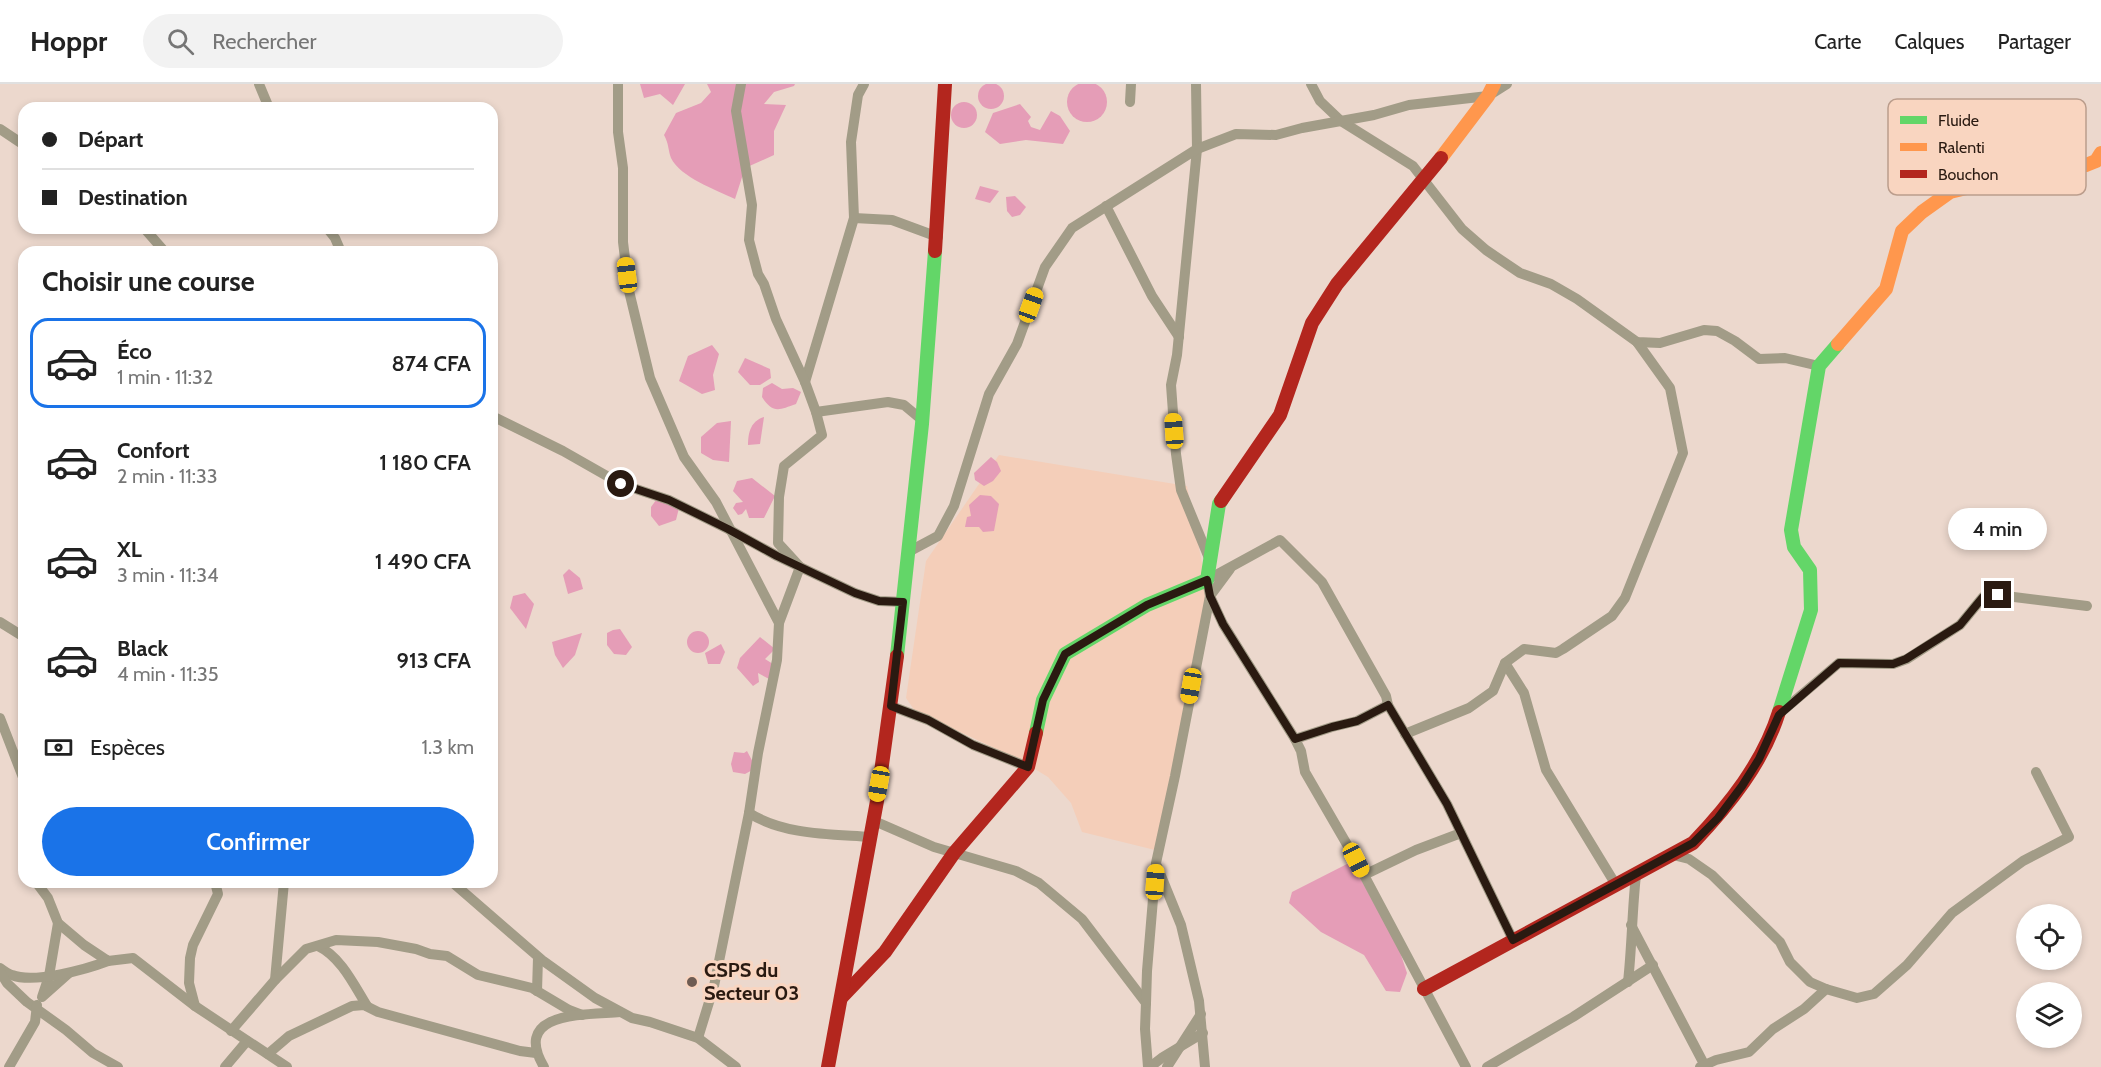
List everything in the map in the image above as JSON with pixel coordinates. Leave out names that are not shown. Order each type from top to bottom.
[{"type":"main road","points":[[828,1067],[870,837],[891,706],[910,551],[938,237],[945,84]]},
{"type":"main road","points":[[841,998],[885,952],[954,853],[1028,767],[1043,700],[1065,654],[1147,605],[1207,580],[1219,504],[1281,415],[1312,324],[1337,284],[1425,178],[1491,90]]},
{"type":"main road","points":[[2086,165],[2096,161],[2101,153]]},
{"type":"main road","points":[[1424,989],[1693,843],[1718,818],[1742,786],[1759,759],[1779,715],[1811,610],[1810,570],[1794,548],[1791,530],[1819,366],[1886,289],[1902,231],[1922,212],[1946,195]]},
{"type":"street","points":[[259,84],[266,102]]},
{"type":"street","points":[[618,84],[618,132],[623,168],[623,242],[629,291],[650,378],[684,457],[716,502],[728,529],[767,597],[779,623]]},
{"type":"street","points":[[741,84],[736,111],[752,205],[749,240],[758,274],[805,381],[822,435],[784,466],[779,497],[778,543],[800,567]]},
{"type":"street","points":[[805,381],[854,218],[851,142],[858,95],[864,84]]},
{"type":"street","points":[[1130,102],[1131,84]]},
{"type":"street","points":[[1197,84],[1197,149],[1179,337],[1171,385],[1181,490],[1209,558]]},
{"type":"street","points":[[1311,84],[1320,101],[1341,121],[1413,166],[1425,178],[1462,229],[1486,250],[1520,273],[1551,285],[1577,299],[1637,342],[1670,388],[1683,453],[1625,598],[1612,616],[1556,653],[1524,649],[1505,663],[1493,691],[1469,708],[1404,734]]},
{"type":"street","points":[[910,551],[938,536],[954,506],[989,394],[1017,344],[1045,267],[1072,228],[1197,149],[1236,134],[1276,135],[1374,115],[1409,105],[1491,90],[1507,84]]},
{"type":"street","points":[[0,129],[18,141]]},
{"type":"street","points":[[1106,206],[1152,296],[1179,337]]},
{"type":"street","points":[[854,218],[892,220],[938,237]]},
{"type":"street","points":[[149,234],[160,246]]},
{"type":"street","points":[[1637,342],[1660,343],[1704,330],[1717,331],[1759,359],[1785,358],[1819,366]]},
{"type":"street","points":[[816,412],[888,402],[904,405],[922,420]]},
{"type":"street","points":[[498,419],[563,451],[621,484],[669,500],[855,593],[879,601],[903,602]]},
{"type":"street","points":[[1466,1067],[1364,875],[1305,772],[1301,751],[1295,739],[1223,624],[1210,596],[1207,580],[1280,540],[1322,582],[1386,696],[1388,705],[1404,734],[1447,804],[1513,940]]},
{"type":"street","points":[[1203,1033],[1149,1067],[1145,1029],[1146,971],[1156,863],[1210,596],[1233,564]]},
{"type":"street","points":[[698,1038],[714,986],[748,813],[777,660],[779,623],[800,567]]},
{"type":"street","points":[[1779,715],[1839,663],[1893,664],[1906,659],[1960,625],[1983,597],[1998,595],[2087,606]]},
{"type":"street","points":[[0,622],[18,633]]},
{"type":"street","points":[[1505,663],[1524,693],[1546,770],[1616,885]]},
{"type":"street","points":[[1295,739],[1357,721],[1388,705]]},
{"type":"street","points":[[891,706],[928,720],[973,745],[1028,767]]},
{"type":"street","points":[[0,718],[18,764]]},
{"type":"street","points":[[1673,855],[1689,859],[1712,874],[1780,942],[1790,962],[1810,982],[1857,998],[1874,994],[1906,965],[1952,913],[2023,861],[2070,837],[2036,772]]},
{"type":"street","points":[[748,813],[764,823],[804,831],[870,837]]},
{"type":"street","points":[[872,820],[910,839],[1016,871],[1039,883],[1082,919],[1146,1003]]},
{"type":"street","points":[[1364,875],[1416,850],[1461,833]]},
{"type":"street","points":[[1156,863],[1181,925],[1201,1014],[1205,1067]]},
{"type":"street","points":[[1628,981],[1636,875]]},
{"type":"street","points":[[40,888],[48,898],[58,923],[108,961]]},
{"type":"street","points":[[195,1006],[189,982],[190,958],[193,945],[218,894],[216,888]]},
{"type":"street","points":[[274,980],[283,888]]},
{"type":"street","points":[[459,888],[538,958],[595,998],[632,1018],[698,1038],[736,1067]]},
{"type":"street","points":[[9,1067],[35,1022],[36,1008],[49,976],[58,923]]},
{"type":"street","points":[[1631,925],[1702,1066],[1749,1052],[1773,1029],[1804,1009],[1827,989]]},
{"type":"street","points":[[231,1031],[274,980],[306,949],[336,940],[378,942],[447,956],[478,975],[513,982],[537,991],[582,1015]]},
{"type":"street","points":[[318,946],[328,951],[347,974],[367,1006]]},
{"type":"street","points":[[0,970],[24,978],[49,976],[90,968],[108,961],[133,958],[195,1006],[288,1067]]},
{"type":"street","points":[[537,991],[538,958]]},
{"type":"street","points":[[1487,1067],[1556,1027],[1653,965]]},
{"type":"street","points":[[0,970],[7,983],[36,1008],[93,1053],[118,1067]]},
{"type":"street","points":[[42,997],[69,972]]},
{"type":"street","points":[[268,1054],[289,1036],[320,1020],[352,1006],[364,1005],[378,1012],[520,1051],[536,1053]]},
{"type":"street","points":[[544,1067],[536,1053],[535,1040],[541,1026],[554,1020],[582,1015],[621,1012]]},
{"type":"street","points":[[1167,1067],[1201,1014]]},
{"type":"street","points":[[225,1067],[247,1041]]},
{"type":"shaded area","points":[[1087,82],[1101,88],[1107,102],[1101,116],[1087,122],[1073,116],[1067,102],[1073,88]]},
{"type":"shaded area","points":[[991,83],[1000,87],[1004,96],[1000,105],[991,109],[982,105],[978,96],[982,87]]},
{"type":"shaded area","points":[[640,84],[685,84],[673,105],[660,94],[644,98]]},
{"type":"shaded area","points":[[707,84],[795,84],[774,92],[764,104],[786,105],[774,131],[774,155],[745,168],[735,199],[682,171],[671,158],[664,135],[676,113],[701,103],[711,92]]},
{"type":"shaded area","points":[[964,102],[973,106],[977,115],[973,124],[964,128],[955,124],[951,115],[955,106]]},
{"type":"shaded area","points":[[1020,104],[1031,117],[1028,121],[1031,127],[1040,130],[1051,111],[1060,116],[1070,131],[1063,144],[1026,140],[1000,144],[985,132],[993,113]]},
{"type":"shaded area","points":[[980,186],[999,191],[990,203],[975,199]]},
{"type":"shaded area","points":[[1015,196],[1026,207],[1020,215],[1012,217],[1007,211],[1006,197]]},
{"type":"shaded area","points":[[712,345],[719,354],[713,375],[715,390],[702,394],[679,381],[688,356]]},
{"type":"shaded area","points":[[745,358],[770,369],[771,378],[760,385],[750,385],[738,372]]},
{"type":"shaded area","points":[[772,383],[782,389],[793,388],[801,392],[796,404],[781,409],[770,406],[762,397],[763,388]]},
{"type":"shaded area","points":[[764,417],[760,444],[748,445],[751,428],[756,421]]},
{"type":"shaded area","points":[[731,421],[729,462],[713,460],[701,453],[701,437],[717,423]]},
{"type":"shaded area","points":[[999,455],[1187,486],[1208,594],[1155,850],[1082,832],[1071,803],[1048,777],[1020,760],[915,711],[906,698],[926,561]]},
{"type":"shaded area","points":[[991,457],[997,462],[1001,471],[993,481],[984,486],[975,480],[974,473]]},
{"type":"shaded area","points":[[752,478],[775,496],[764,518],[749,518],[746,509],[738,515],[733,508],[736,503],[743,502],[733,491],[737,481]]},
{"type":"shaded area","points":[[980,495],[991,496],[999,504],[994,531],[983,532],[979,527],[965,527],[967,517],[971,516],[969,505]]},
{"type":"shaded area","points":[[659,496],[679,508],[676,520],[659,526],[651,516],[651,507]]},
{"type":"shaded area","points":[[569,569],[580,578],[583,589],[568,594],[563,575]]},
{"type":"shaded area","points":[[525,593],[534,604],[526,629],[510,608],[513,596]]},
{"type":"shaded area","points":[[620,629],[632,647],[626,655],[614,654],[607,645],[607,633]]},
{"type":"shaded area","points":[[698,631],[706,634],[709,642],[706,650],[698,653],[690,650],[687,642],[690,634]]},
{"type":"shaded area","points":[[582,633],[575,655],[563,668],[555,655],[552,642]]},
{"type":"shaded area","points":[[760,637],[775,649],[765,659],[773,664],[769,679],[758,673],[759,682],[753,686],[737,668],[740,658]]},
{"type":"shaded area","points":[[721,644],[725,652],[720,664],[708,664],[705,653]]},
{"type":"shaded area","points":[[747,751],[756,768],[745,774],[733,772],[731,764],[734,752]]},
{"type":"shaded area","points":[[1347,864],[1357,872],[1399,949],[1407,973],[1400,992],[1386,991],[1364,955],[1321,932],[1289,903],[1292,892]]},
{"type":"traffic: fast","points":[[897,656],[922,424],[935,251]]},
{"type":"traffic: fast","points":[[1779,712],[1811,610],[1810,570],[1794,547],[1791,530],[1819,366],[1838,344]]},
{"type":"traffic: fast","points":[[1036,733],[1043,700],[1065,654],[1147,605],[1207,580],[1221,501]]},
{"type":"traffic: slow","points":[[1441,158],[1488,96],[1494,84]]},
{"type":"traffic: slow","points":[[2086,165],[2096,161],[2101,153]]},
{"type":"traffic: slow","points":[[1838,344],[1886,289],[1902,231],[1922,212],[1946,195]]},
{"type":"traffic: jam","points":[[935,251],[945,84]]},
{"type":"traffic: jam","points":[[1221,501],[1280,415],[1312,323],[1337,284],[1441,158]]},
{"type":"traffic: jam","points":[[828,1067],[877,801],[897,656]]},
{"type":"traffic: jam","points":[[1424,989],[1693,843],[1744,782],[1764,749],[1779,712]]},
{"type":"traffic: jam","points":[[841,998],[885,952],[954,853],[1028,767],[1036,733]]},
{"type":"place","name":"CSPS du Secteur 03","points":[[692,982]]},
{"type":"route","points":[[621,484],[669,500],[855,593],[879,601],[903,602],[891,706],[928,720],[973,745],[1028,767],[1043,700],[1065,654],[1147,605],[1207,580],[1210,596],[1223,624],[1295,739],[1357,721],[1388,705],[1447,804],[1513,940],[1693,843],[1718,818],[1742,786],[1759,759],[1779,715],[1839,663],[1893,664],[1906,659],[1960,625],[1983,597],[1998,595]]}]
